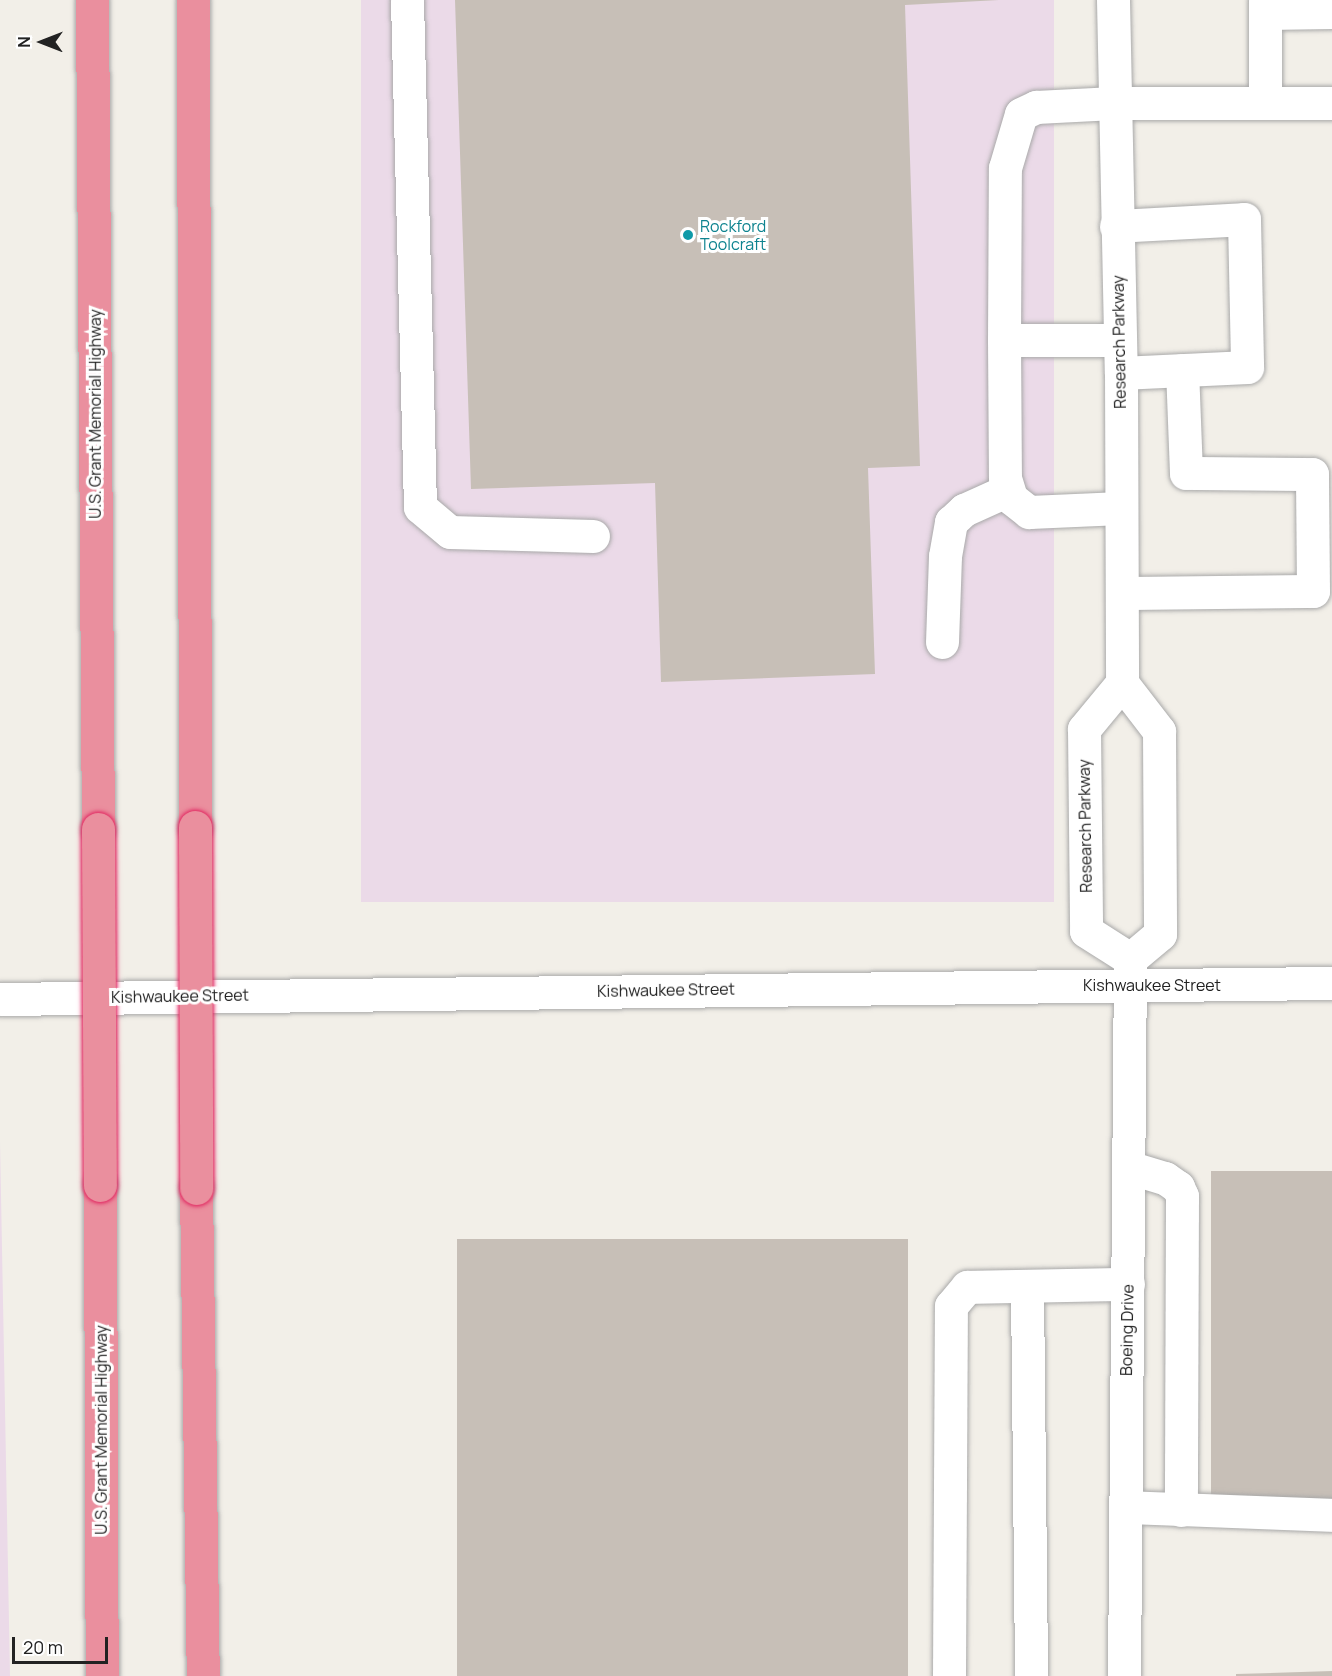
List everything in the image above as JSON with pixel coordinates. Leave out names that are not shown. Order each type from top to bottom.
[{"type":"highway","name":"U.S. Grant Memorial Highway","points":[[92,0],[102,1676]]},
{"type":"highway","points":[[193,0],[196,1188],[203,1676]]},
{"type":"street","points":[[407,0],[420,507],[450,532],[593,536]]},
{"type":"street","name":"Research Parkway","points":[[1113,0],[1116,226],[1121,373],[1122,683],[1084,729],[1086,931],[1130,972]]},
{"type":"street","points":[[1265,103],[1265,7],[1332,12]]},
{"type":"street","points":[[1121,508],[1029,512],[1011,498],[1008,490],[1005,478],[1005,168],[1012,134],[1021,114],[1036,107],[1114,103],[1332,104]]},
{"type":"street","points":[[1116,226],[1244,219],[1247,367],[1121,373]]},
{"type":"street","points":[[1004,340],[1119,340]]},
{"type":"street","points":[[1123,593],[1313,591],[1312,474],[1186,473],[1182,370]]},
{"type":"street","points":[[942,642],[945,556],[951,522],[964,510],[1008,490]]},
{"type":"street","points":[[1122,683],[1159,731],[1160,934],[1130,972]]},
{"type":"street","name":"Kishwaukee Street","points":[[0,999],[1130,972],[1332,984]]},
{"type":"street","name":"Boeing Drive","points":[[1124,1676],[1130,972]]},
{"type":"street","points":[[1128,1167],[1165,1178],[1178,1187],[1182,1196],[1181,1510]]},
{"type":"street","points":[[949,1676],[951,1306],[967,1287],[1128,1284]]},
{"type":"street","points":[[1027,1287],[1031,1676]]},
{"type":"street","points":[[1126,1507],[1332,1515]]},
{"type":"shaded area","points":[[361,0],[1054,0],[1054,902],[361,902]]},
{"type":"shaded area","points":[[0,1141],[10,1676],[0,1676]]},
{"type":"building","name":"Rockford Toolcraft","points":[[455,0],[999,0],[905,5],[920,466],[868,468],[875,674],[661,682],[655,483],[471,489]]},
{"type":"building","points":[[1211,1171],[1332,1171],[1332,1506],[1211,1506]]},
{"type":"building","points":[[457,1239],[908,1239],[908,1676],[457,1676]]},
{"type":"building","points":[[1332,1671],[1332,1676],[1236,1676],[1236,1674]]},
{"type":"place","name":"Rockford Toolcraft","points":[[688,235]]}]
